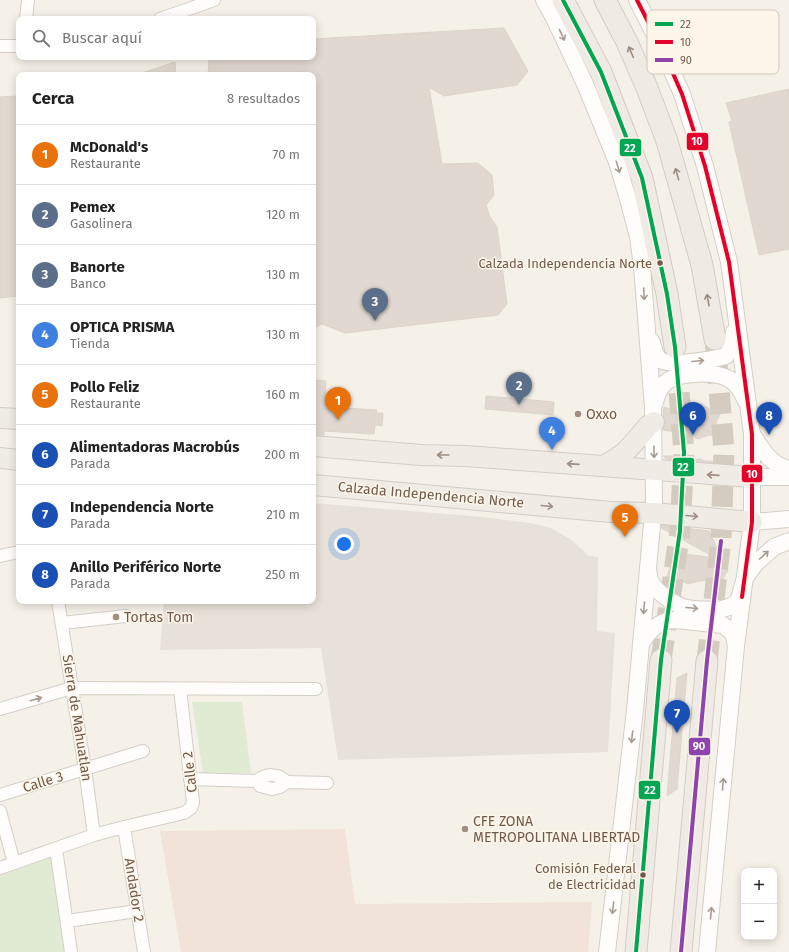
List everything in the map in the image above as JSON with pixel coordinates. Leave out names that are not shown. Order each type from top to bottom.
[{"type":"highway","points":[[563,0],[601,72],[642,178],[667,294],[676,347]]},
{"type":"highway","points":[[605,0],[627,42],[647,88],[667,141],[702,265],[715,339]]},
{"type":"highway","points":[[636,952],[661,660]]},
{"type":"highway","points":[[681,952],[707,661]]},
{"type":"main road","points":[[603,466],[616,460],[627,452],[649,424],[653,415]]},
{"type":"main road","points":[[0,418],[16,419]]},
{"type":"main road","points":[[316,446],[421,455],[465,456],[752,477]]},
{"type":"main road","points":[[0,458],[16,460]]},
{"type":"main road","name":"Calzada Independencia Norte","points":[[316,485],[611,512],[653,513],[752,522]]},
{"type":"street","points":[[26,16],[28,0]]},
{"type":"street","points":[[169,16],[214,0]]},
{"type":"street","points":[[544,0],[585,84],[617,162],[638,237],[642,266],[653,415],[653,513],[635,710],[607,952]]},
{"type":"street","points":[[637,0],[647,20]]},
{"type":"street","points":[[0,46],[16,46]]},
{"type":"street","points":[[673,74],[685,101],[705,166],[729,262],[752,434],[752,522],[736,646],[707,952]]},
{"type":"street","points":[[646,321],[658,359],[664,363],[699,362],[726,356],[732,346],[736,316]]},
{"type":"street","points":[[653,415],[658,391],[667,381],[681,375],[714,374],[728,378],[742,390],[749,408]]},
{"type":"street","points":[[752,434],[771,461],[777,465],[789,469]]},
{"type":"street","points":[[752,477],[789,477]]},
{"type":"street","name":"Calzada Independencia Norte","points":[[752,522],[789,519]]},
{"type":"street","points":[[648,566],[650,580],[659,592],[678,605],[686,608],[719,610],[738,602],[745,578],[764,555],[774,547],[789,541]]},
{"type":"street","points":[[0,556],[16,553]]},
{"type":"street","name":"Sierra de Mahuatlan","points":[[59,604],[94,835]]},
{"type":"street","points":[[62,623],[126,616]]},
{"type":"street","points":[[641,645],[646,636],[657,625],[669,620],[676,620],[723,625],[733,633],[736,646]]},
{"type":"street","points":[[0,710],[72,688],[245,689],[253,695],[262,696],[270,694],[276,689],[316,689]]},
{"type":"street","name":"Calle 2","points":[[124,827],[184,813],[191,808],[193,802],[180,689]]},
{"type":"street","name":"Calle 3","points":[[0,796],[143,751]]},
{"type":"street","points":[[190,779],[257,782],[260,786],[272,789],[280,787],[287,782],[327,784]]},
{"type":"street","points":[[0,811],[14,863]]},
{"type":"street","points":[[0,868],[94,835],[124,827]]},
{"type":"street","name":"Andador 2","points":[[124,827],[144,952]]},
{"type":"street","points":[[56,849],[71,952]]},
{"type":"street","points":[[67,921],[137,911]]},
{"type":"shaded area","points":[[316,503],[483,517],[530,523],[551,528],[570,539],[588,556],[598,557],[597,631],[615,633],[608,752],[338,760],[321,648],[160,650],[164,604],[316,604]]},
{"type":"shaded area","points":[[345,829],[355,904],[592,902],[588,952],[181,952],[160,831]]},
{"type":"green space","points":[[192,702],[242,702],[251,773],[203,773]]},
{"type":"green space","points":[[56,849],[71,952],[0,952],[0,868]]},
{"type":"building","points":[[504,28],[528,71],[517,85],[444,96],[429,87],[442,164],[478,163],[492,175],[494,195],[486,205],[490,217],[497,227],[507,304],[498,315],[345,333],[322,324],[316,327],[316,72],[208,72],[209,60],[316,60],[316,39]]},
{"type":"building","points":[[175,62],[176,72],[145,72]]},
{"type":"building","points":[[789,89],[789,249],[759,255],[729,122],[732,121],[726,103]]},
{"type":"building","points":[[16,96],[16,296],[0,298],[0,97]]},
{"type":"building","points":[[316,380],[326,381],[325,403],[344,403],[345,408],[377,410],[376,413],[383,413],[382,426],[375,425],[374,434],[324,431],[324,435],[316,435]]},
{"type":"building","points":[[486,396],[554,402],[553,415],[485,409]]},
{"type":"building","points":[[701,404],[710,409],[723,409],[716,422],[720,436],[709,435],[698,439],[688,434],[663,430],[665,422],[663,415],[664,407],[674,410],[688,409]]},
{"type":"building","points":[[663,456],[680,456],[685,459],[690,457],[694,460],[700,459],[712,461],[714,463],[666,459]]},
{"type":"building","points":[[661,525],[709,531],[728,571],[724,576],[723,583],[711,580],[688,584],[677,579],[666,579],[670,567],[667,552],[716,558],[661,528]]},
{"type":"building","points":[[687,673],[677,789],[667,796],[677,678]]},
{"type":"tunnel","points":[[707,661],[721,539],[724,451],[715,339]]},
{"type":"tunnel","points":[[661,660],[680,531],[684,452],[676,357]]},
{"type":"transit line","name":"22","points":[[563,0],[601,72],[642,178],[667,294],[675,347],[684,452],[680,531],[661,660],[636,952]]},
{"type":"transit line","name":"10","points":[[637,0],[647,20]]},
{"type":"transit line","name":"10","points":[[673,74],[682,94],[705,166],[729,262],[752,434],[752,522],[742,597]]},
{"type":"transit line","name":"90","points":[[681,952],[707,661],[721,541]]},
{"type":"place","name":"Calzada Independencia Norte","points":[[660,263]]},
{"type":"place","name":"Banorte","points":[[375,321]]},
{"type":"place","name":"Pemex","points":[[519,405]]},
{"type":"place","name":"Oxxo","points":[[578,414]]},
{"type":"place","name":"McDonald's","points":[[338,420]]},
{"type":"place","name":"Alimentadoras Macrobús","points":[[693,435]]},
{"type":"place","name":"Anillo Periférico Norte","points":[[769,435]]},
{"type":"place","name":"OPTICA PRISMA","points":[[552,450]]},
{"type":"place","name":"Pollo Feliz","points":[[625,537]]},
{"type":"place","name":"Tortas Tom","points":[[116,617]]},
{"type":"place","name":"Independencia Norte","points":[[677,733]]},
{"type":"place","name":"CFE ZONA METROPOLITANA LIBERTAD","points":[[465,829]]},
{"type":"place","name":"Comisión Federal de Electricidad","points":[[643,875]]}]
